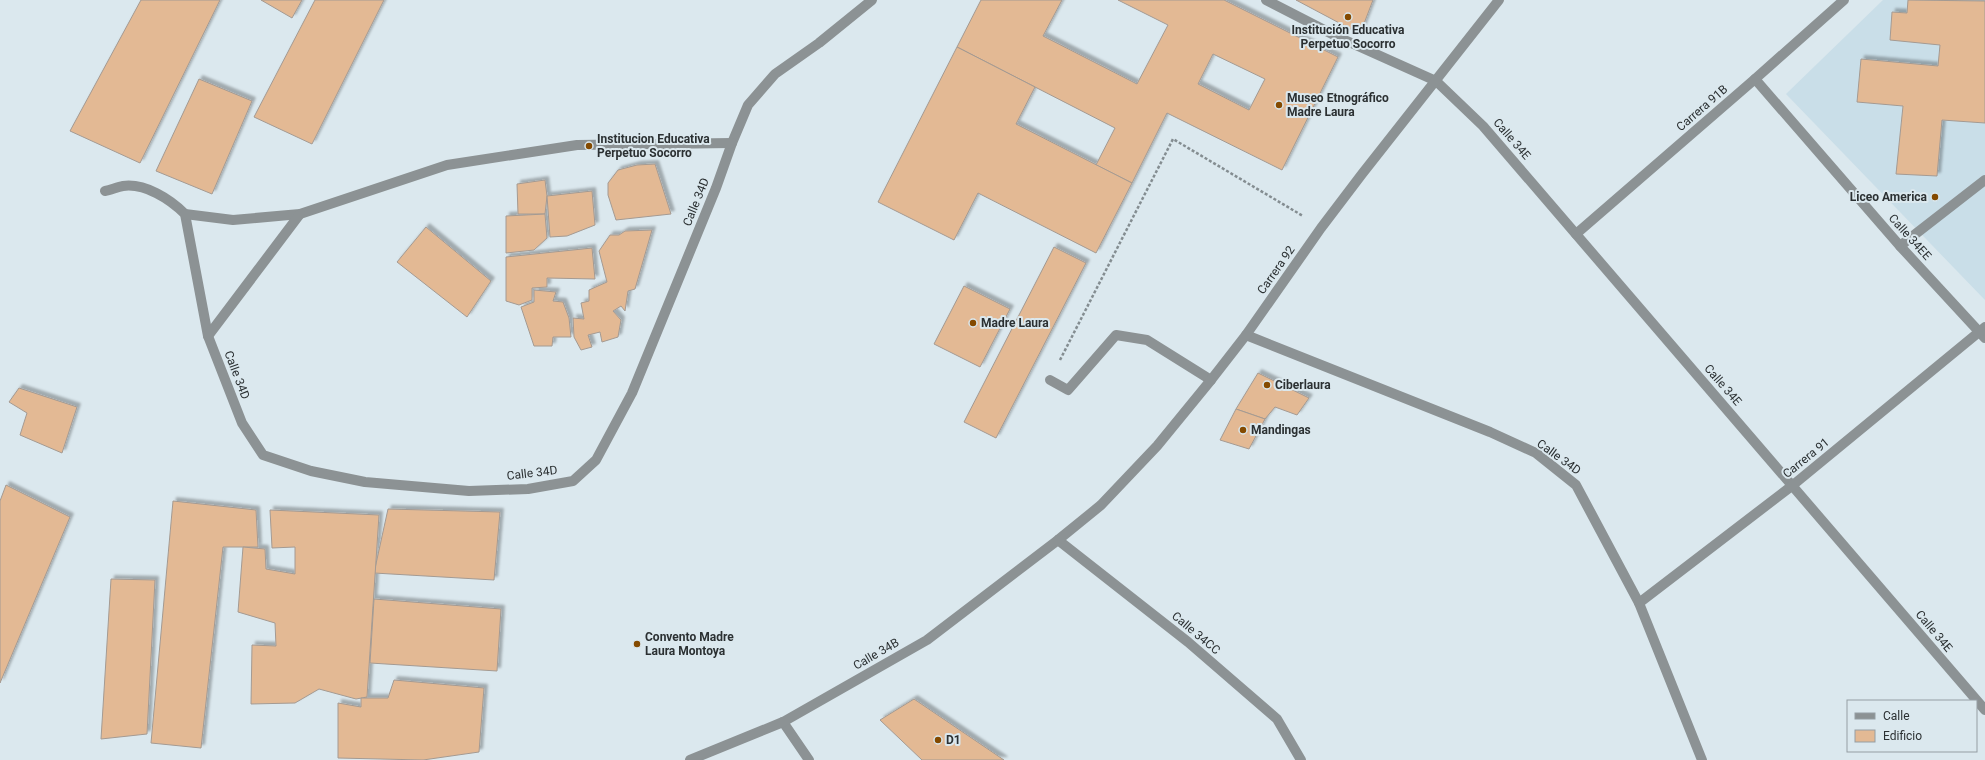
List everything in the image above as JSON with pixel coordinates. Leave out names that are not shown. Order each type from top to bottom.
[{"type":"street","name":"Calle 34D","points":[[185,214],[208,336],[242,423],[263,455],[311,472],[365,482],[470,491],[528,489],[572,481],[596,460],[632,393],[716,188],[732,143],[748,105],[775,74],[819,44],[872,0]]},
{"type":"street","points":[[1266,0],[1338,37],[1436,81]]},
{"type":"street","name":"Carrera 92","points":[[1058,540],[1101,505],[1157,446],[1211,380],[1246,335],[1321,228],[1499,0]]},
{"type":"street","name":"Carrera 91B","points":[[1576,234],[1844,0]]},
{"type":"street","name":"Calle 34EE","points":[[1755,79],[1900,246],[1983,332]]},
{"type":"street","name":"Calle 34E","points":[[1436,81],[1484,126],[1976,700]]},
{"type":"street","points":[[105,192],[124,186],[141,186],[176,205],[185,214],[233,220],[300,214],[447,165],[577,145],[732,143]]},
{"type":"street","points":[[1900,246],[1985,180]]},
{"type":"street","points":[[208,336],[300,214]]},
{"type":"street","name":"Carrera 91","points":[[1639,603],[1793,486],[1983,332]]},
{"type":"street","points":[[1050,380],[1068,390],[1116,335],[1147,340],[1211,380]]},
{"type":"street","name":"Calle 34D","points":[[1246,335],[1490,432],[1536,453],[1576,485],[1639,603],[1702,760]]},
{"type":"street","name":"Calle 34B","points":[[690,760],[783,722],[927,640],[1058,540]]},
{"type":"street","name":"Calle 34CC","points":[[1058,540],[1188,642],[1277,719],[1301,760]]},
{"type":"street","name":"Calle 34E","points":[[1977,701],[1985,710]]},
{"type":"street","points":[[783,722],[810,760]]},
{"type":"path","points":[[1050,380],[1173,139],[1321,228]]},
{"type":"shaded area","name":"Liceo America","points":[[1883,0],[1985,0],[1985,300],[1786,94]]},
{"type":"building","points":[[141,0],[220,0],[140,163],[70,131]]},
{"type":"building","points":[[261,0],[302,0],[292,18]]},
{"type":"building","points":[[315,0],[384,0],[312,144],[254,117]]},
{"type":"building","points":[[981,0],[1062,0],[1043,36],[1137,84],[1168,25],[1118,0],[1224,0],[1338,57],[1282,170],[1167,113],[1132,183],[1096,165],[1115,128],[957,47]],"holes":[[[1213,54],[1265,79],[1249,110],[1198,84]]]},
{"type":"building","name":"Institución Educativa Perpetuo Socorro","points":[[1296,0],[1373,0],[1360,34]]},
{"type":"building","points":[[1908,0],[1985,1],[1985,123],[1942,120],[1937,176],[1896,174],[1903,106],[1857,102],[1861,59],[1938,66],[1940,45],[1890,40],[1892,12],[1907,13]]},
{"type":"building","points":[[957,47],[1035,87],[1016,124],[1132,183],[1096,253],[978,193],[954,240],[878,202]]},
{"type":"building","points":[[199,79],[252,101],[212,194],[156,171]]},
{"type":"building","points":[[655,164],[671,214],[616,220],[608,195],[608,183],[618,170],[637,165]]},
{"type":"building","points":[[545,180],[547,196],[545,214],[518,214],[517,184]]},
{"type":"building","points":[[592,191],[595,225],[567,236],[550,237],[547,196]]},
{"type":"building","points":[[545,214],[547,238],[534,250],[506,253],[506,216]]},
{"type":"building","points":[[426,227],[491,281],[467,317],[397,262]]},
{"type":"building","points":[[652,230],[635,289],[628,291],[625,311],[621,306],[613,311],[621,320],[618,337],[602,342],[600,332],[588,335],[592,347],[581,350],[574,337],[573,318],[584,319],[581,303],[589,301],[589,290],[607,282],[599,251],[610,235],[619,235],[625,231]]},
{"type":"building","points":[[1054,247],[1086,263],[996,438],[964,422]]},
{"type":"building","points":[[592,248],[595,279],[547,278],[547,287],[532,288],[532,300],[519,305],[506,301],[506,257]]},
{"type":"building","points":[[964,286],[1010,309],[980,367],[934,344]]},
{"type":"building","points":[[534,290],[556,292],[553,301],[563,302],[569,318],[571,337],[553,337],[552,346],[534,346],[521,307],[534,302]]},
{"type":"building","name":"Ciberlaura","points":[[1258,373],[1309,398],[1297,415],[1275,407],[1265,419],[1236,409]]},
{"type":"building","points":[[19,388],[77,407],[62,453],[20,435],[27,413],[9,402]]},
{"type":"building","name":"Mandingas","points":[[1236,409],[1265,419],[1249,449],[1220,440]]},
{"type":"building","points":[[6,485],[70,517],[0,683],[0,501]]},
{"type":"building","points":[[173,501],[256,510],[258,547],[223,547],[201,748],[151,743]]},
{"type":"building","points":[[388,509],[500,512],[494,580],[374,573]]},
{"type":"building","points":[[270,510],[379,515],[367,697],[356,699],[319,689],[295,703],[251,704],[252,645],[276,646],[275,623],[238,612],[243,547],[265,549],[266,569],[295,574],[295,547],[272,548]]},
{"type":"building","points":[[111,579],[155,580],[147,734],[101,739]]},
{"type":"building","points":[[374,599],[501,609],[497,671],[370,663]]},
{"type":"building","points":[[394,680],[484,688],[479,752],[423,760],[338,758],[338,703],[361,707],[361,698],[388,698]]},
{"type":"building","name":"D1","points":[[914,699],[1004,760],[922,760],[880,720]]},
{"type":"place","name":"Institución Educativa Perpetuo Socorro","points":[[1348,17]]},
{"type":"place","name":"Museo Etnográfico Madre Laura","points":[[1279,105]]},
{"type":"place","name":"Institucion Educativa Perpetuo Socorro","points":[[589,146]]},
{"type":"place","name":"Liceo America","points":[[1935,197]]},
{"type":"place","name":"Madre Laura","points":[[973,323]]},
{"type":"place","name":"Ciberlaura","points":[[1267,385]]},
{"type":"place","name":"Mandingas","points":[[1243,430]]},
{"type":"place","name":"Convento Madre Laura Montoya","points":[[637,644]]},
{"type":"place","name":"D1","points":[[938,740]]}]
